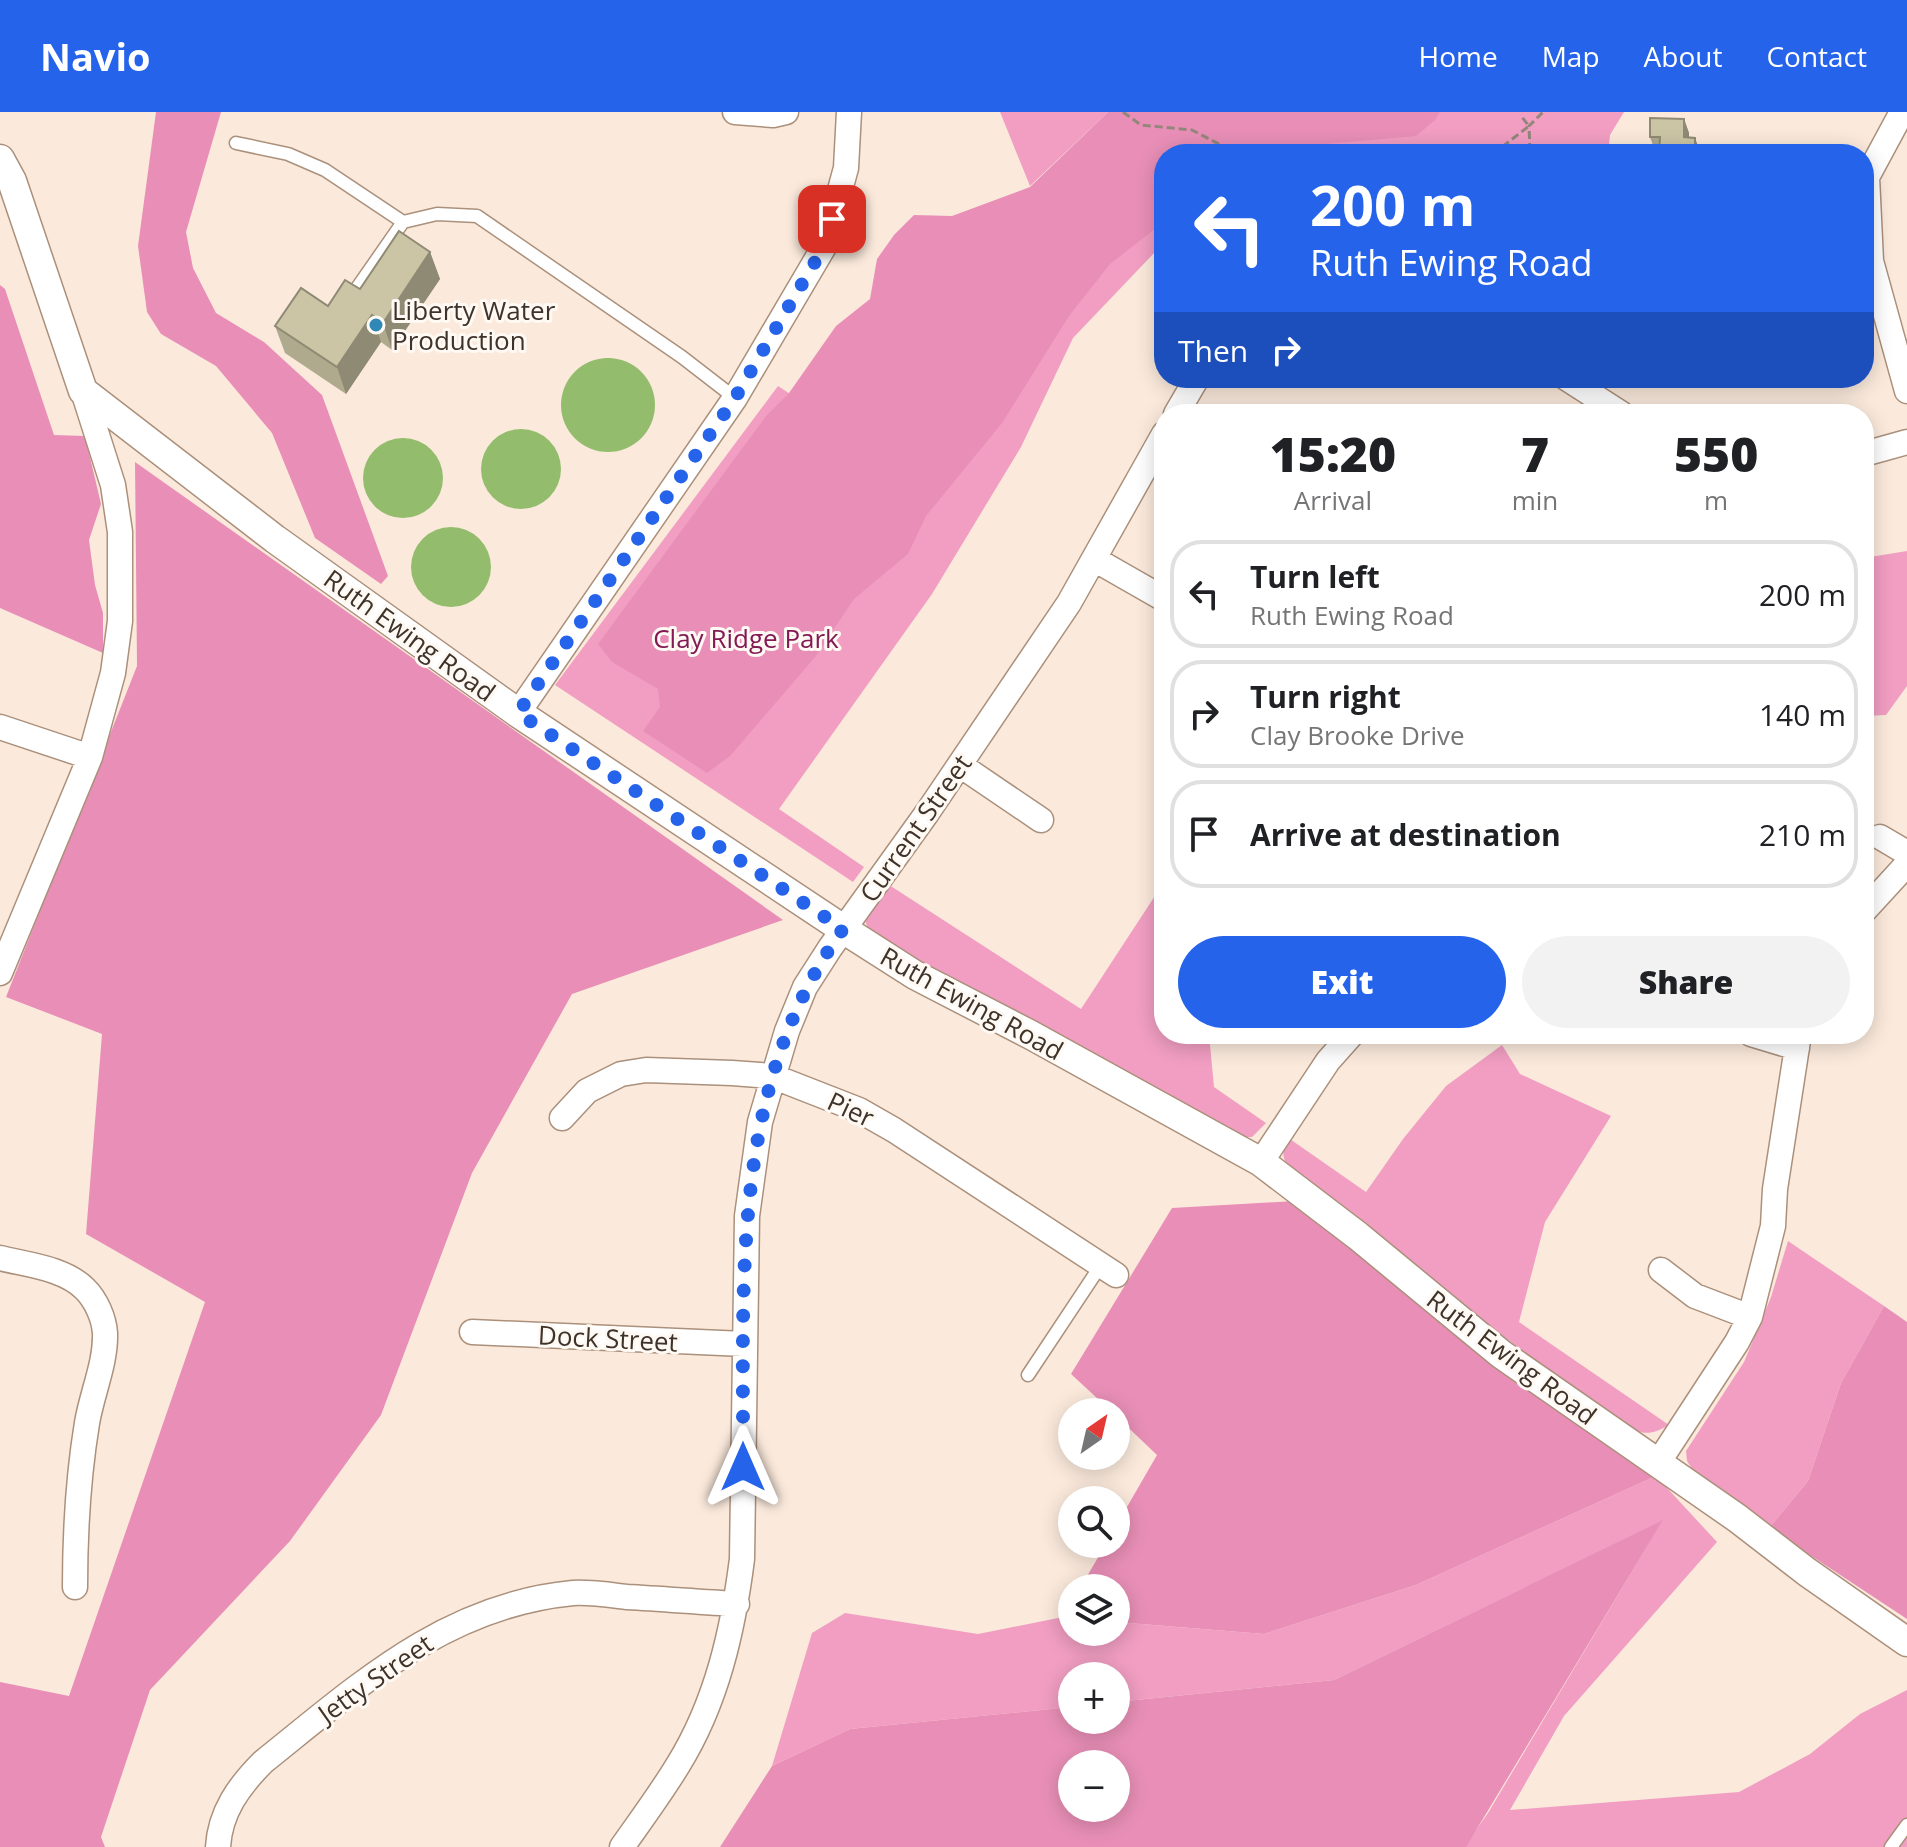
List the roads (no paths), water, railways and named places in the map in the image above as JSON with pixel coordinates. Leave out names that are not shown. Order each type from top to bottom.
[{"type":"street","points":[[735,112],[773,115],[786,112]]},
{"type":"street","points":[[518,713],[735,398],[825,245],[846,168],[849,112]]},
{"type":"street","points":[[1874,160],[1902,112]]},
{"type":"street","points":[[0,159],[12,181],[113,485],[120,532],[122,580],[113,673],[90,757],[0,973]]},
{"type":"street","points":[[1874,272],[1907,391]]},
{"type":"street","points":[[1582,388],[1606,404]]},
{"type":"street","name":"Ruth Ewing Road","points":[[83,391],[275,539],[518,713],[843,929],[915,975],[1261,1162],[1358,1236],[1501,1354],[1907,1642]]},
{"type":"street","points":[[1874,451],[1907,442]]},
{"type":"street","name":"Current Street","points":[[622,1847],[679,1764],[695,1734],[714,1688],[737,1604],[742,1559],[744,1263],[748,1200],[760,1122],[772,1076],[805,987],[1069,603],[1154,452]]},
{"type":"street","points":[[1094,559],[1154,593]]},
{"type":"street","points":[[0,727],[90,757]]},
{"type":"street","points":[[960,765],[1041,820]]},
{"type":"street","points":[[1880,837],[1907,853]]},
{"type":"street","points":[[1874,900],[1907,864]]},
{"type":"street","points":[[1261,1162],[1328,1061],[1343,1044]]},
{"type":"street","points":[[1658,1463],[1750,1317],[1773,1226],[1775,1189],[1798,1044]]},
{"type":"street","name":"Pier","points":[[562,1118],[587,1091],[621,1074],[646,1070],[772,1076],[859,1110],[894,1130],[1109,1270]]},
{"type":"street","points":[[0,1258],[67,1276],[85,1289],[98,1307],[105,1329],[105,1351],[90,1408],[80,1467],[75,1526],[75,1587]]},
{"type":"street","points":[[1661,1270],[1695,1296],[1750,1317]]},
{"type":"street","name":"Dock Street","points":[[472,1332],[744,1344]]},
{"type":"street","name":"Jetty Street","points":[[218,1847],[230,1802],[254,1771],[363,1682],[431,1636],[508,1606],[575,1593],[737,1604]]},
{"type":"lane","points":[[236,143],[288,154],[325,170],[403,222]]},
{"type":"lane","points":[[357,288],[403,222],[437,214],[477,216],[669,348],[735,398]]},
{"type":"lane","points":[[1028,1375],[1109,1270]]},
{"type":"lane","points":[[1891,1847],[1907,1825]]},
{"type":"place","name":"Liberty Water Production","points":[[376,325]]},
{"type":"park label","name":"Clay Ridge Park","points":[[746,638]]}]
